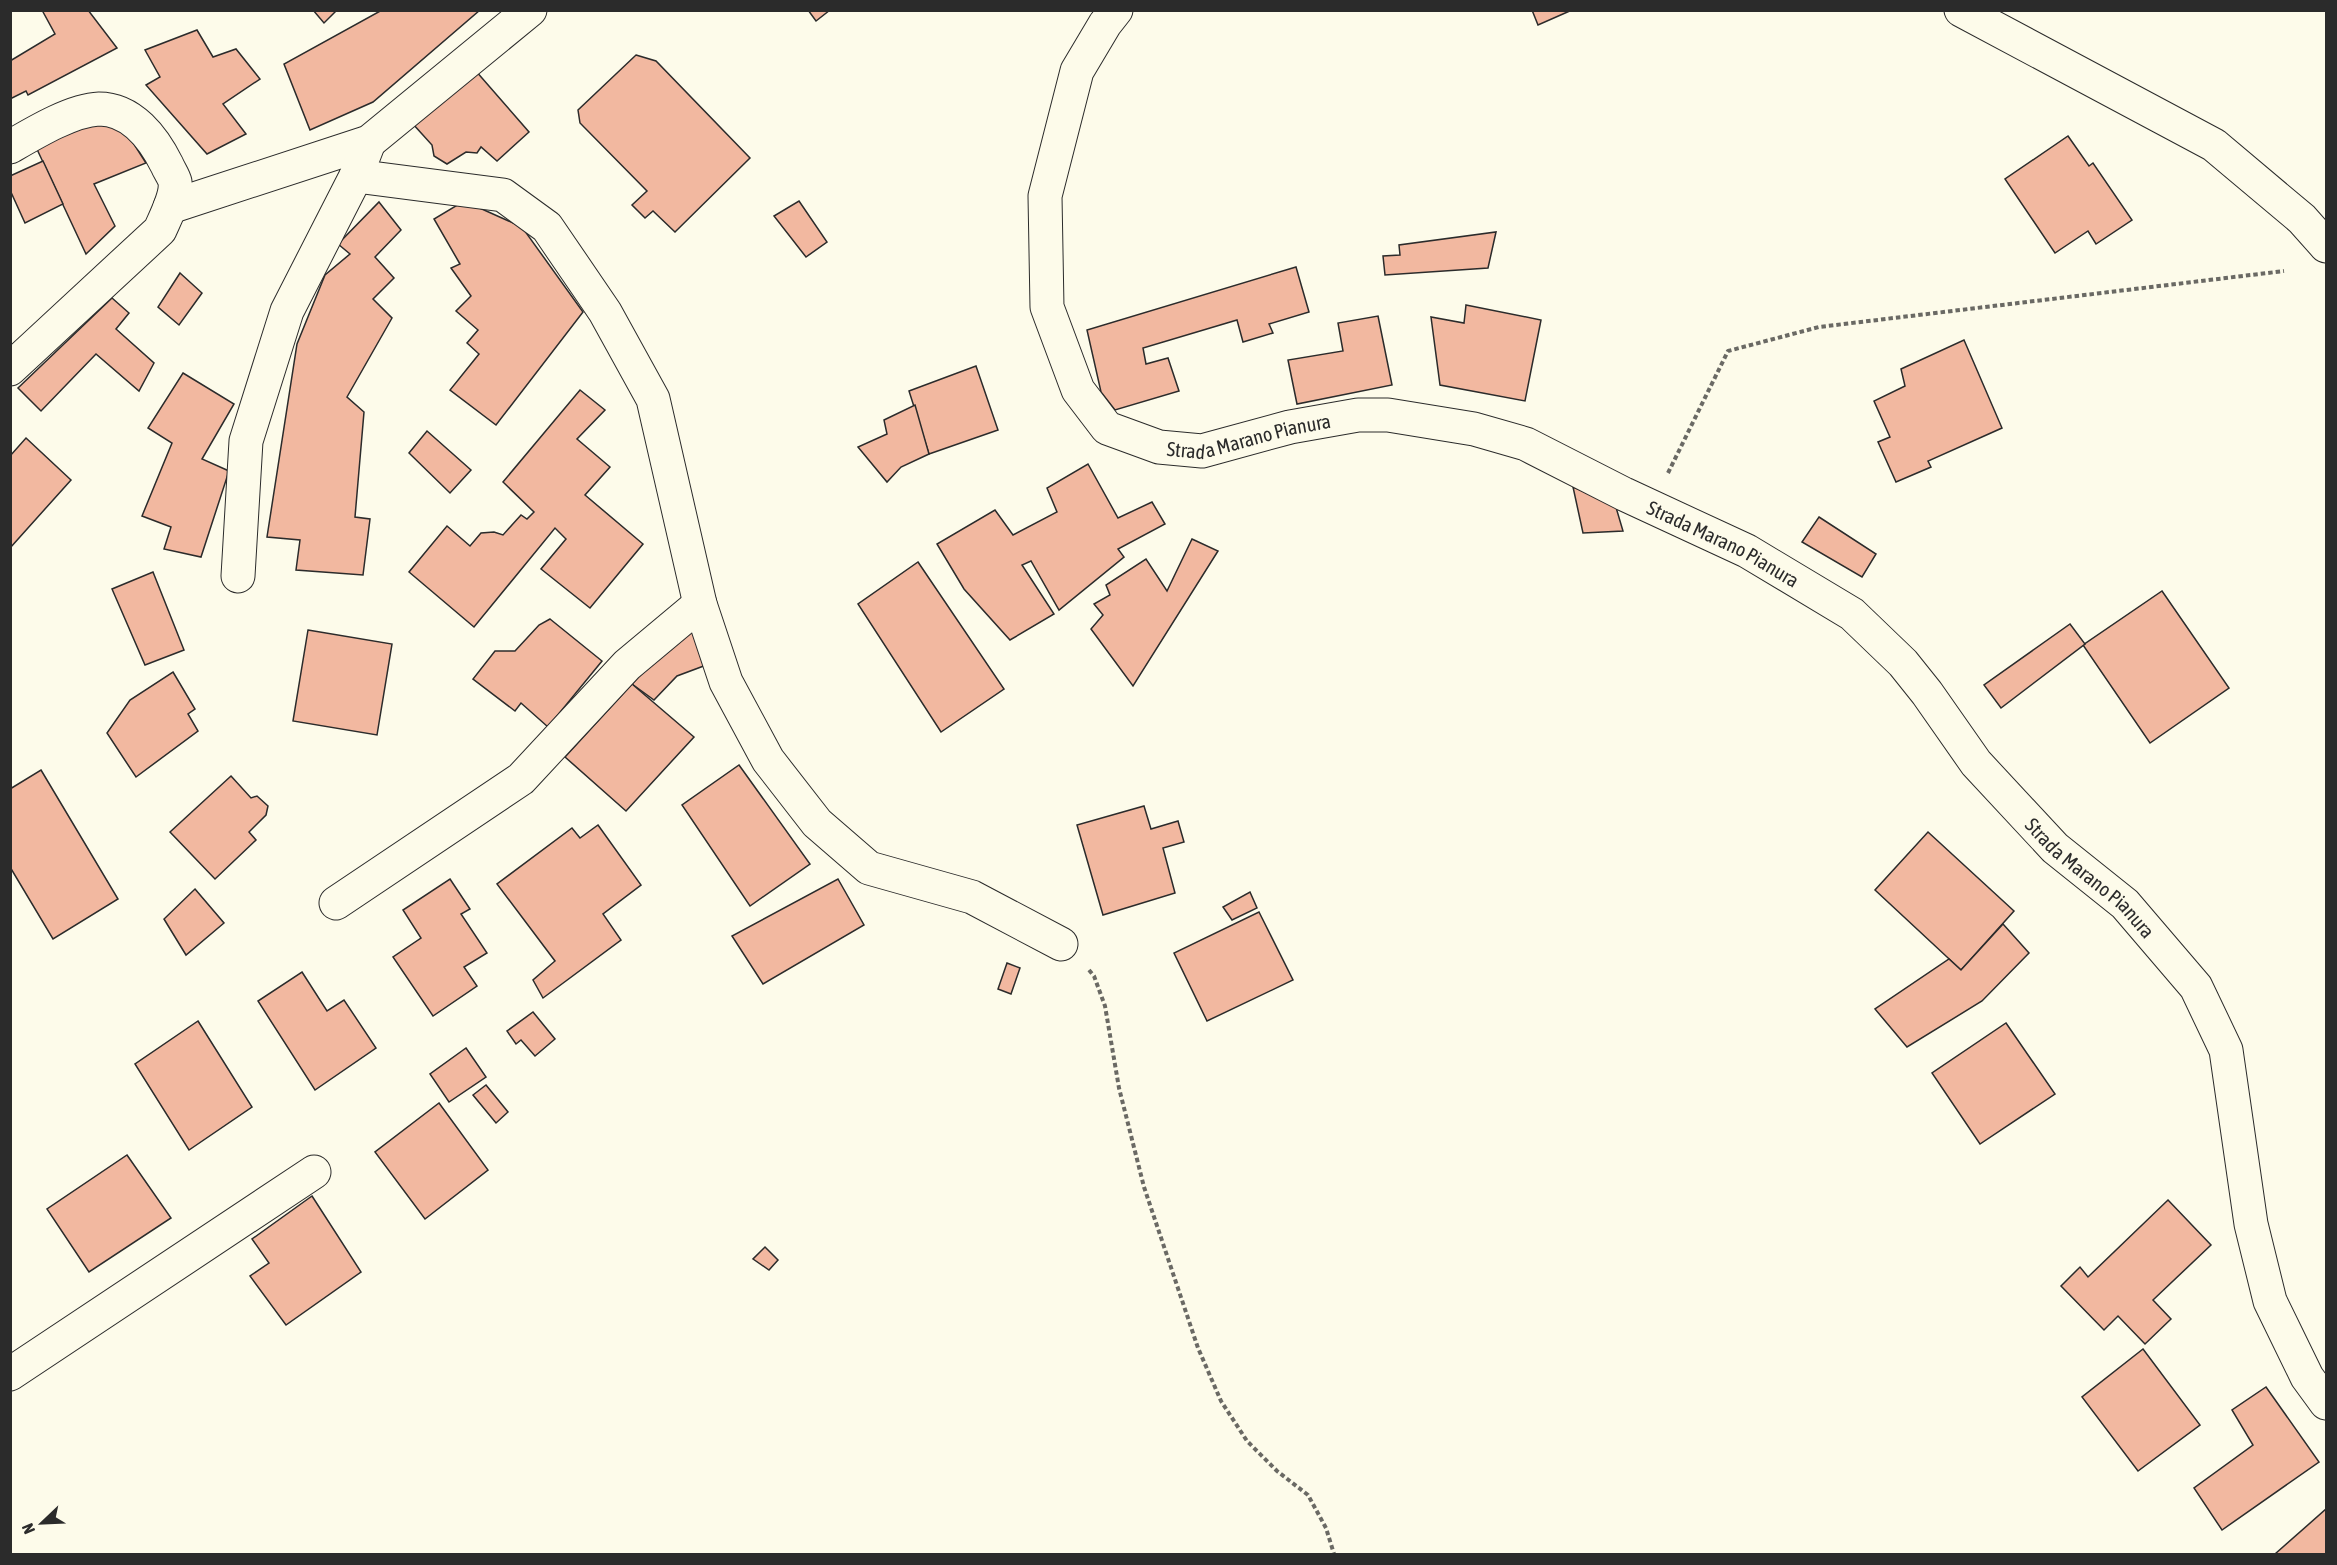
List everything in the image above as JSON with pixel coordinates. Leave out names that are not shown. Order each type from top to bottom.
[{"type":"street","points":[[170,207],[369,142],[530,10]]},
{"type":"street","name":"Strada Marano Pianura","points":[[1116,10],[1077,71],[1045,196],[1047,307],[1078,390],[1107,428],[1159,447],[1202,451],[1290,427],[1358,415],[1388,415],[1474,429],[1526,444],[1651,507],[1747,551],[1852,614],[1904,663],[1976,764],[2055,848],[2125,904],[2196,987],[2226,1050],[2251,1224],[2270,1301],[2307,1377],[2326,1403]]},
{"type":"street","points":[[1961,10],[2214,145],[2302,219],[2326,246]]},
{"type":"street","points":[[10,147],[69,116],[99,109],[122,113],[143,129],[160,152],[175,182],[170,207],[160,230],[10,369]]},
{"type":"street","points":[[238,576],[246,441],[287,311],[356,176],[369,142]]},
{"type":"street","points":[[356,176],[502,195],[547,227],[605,312],[653,399],[700,604],[726,682],[768,760],[817,823],[869,868],[972,897],[1061,944]]},
{"type":"street","points":[[336,903],[521,779],[627,664],[700,604]]},
{"type":"street","points":[[10,1374],[314,1172]]},
{"type":"path","points":[[1651,507],[1728,351],[1819,327],[2284,270]]},
{"type":"path","points":[[1061,944],[1079,957],[1094,976],[1105,1006],[1119,1088],[1144,1186],[1198,1348],[1221,1401],[1247,1441],[1276,1471],[1308,1495],[1326,1528],[1334,1554]]},
{"type":"building","points":[[42,10],[88,10],[117,48],[28,95],[26,91],[10,99],[10,61],[55,34]]},
{"type":"building","points":[[313,10],[337,10],[324,23]]},
{"type":"building","points":[[382,10],[480,10],[373,102],[310,130],[284,64]]},
{"type":"building","points":[[808,10],[830,10],[816,21]]},
{"type":"building","points":[[1532,10],[1572,10],[1538,25]]},
{"type":"building","points":[[197,30],[213,57],[236,49],[260,79],[223,104],[246,134],[207,154],[146,85],[160,77],[145,50]]},
{"type":"building","points":[[636,55],[656,61],[750,158],[675,232],[653,211],[645,218],[632,205],[647,191],[580,123],[578,110]]},
{"type":"building","points":[[475,70],[529,132],[497,161],[481,147],[477,153],[466,152],[447,164],[434,156],[432,145],[413,124]]},
{"type":"building","points":[[97,121],[125,130],[146,163],[94,184],[115,226],[86,254],[35,145]]},
{"type":"building","points":[[2068,136],[2089,166],[2093,163],[2132,220],[2096,244],[2088,231],[2055,253],[2005,179]]},
{"type":"building","points":[[43,161],[63,204],[25,223],[10,190],[10,176]]},
{"type":"building","points":[[464,201],[522,227],[583,312],[496,425],[450,390],[479,354],[467,343],[478,330],[456,311],[471,296],[451,268],[460,264],[434,219]]},
{"type":"building","points":[[799,201],[827,242],[806,257],[774,216]]},
{"type":"building","points":[[379,202],[401,230],[375,257],[394,278],[373,299],[392,318],[347,397],[364,412],[355,517],[370,519],[363,575],[296,570],[300,540],[267,537],[297,344],[325,275],[350,254],[338,244]]},
{"type":"building","points":[[1496,232],[1488,268],[1385,275],[1383,256],[1400,255],[1399,245]]},
{"type":"building","points":[[1296,267],[1309,312],[1269,324],[1273,333],[1243,342],[1237,320],[1143,348],[1146,364],[1168,358],[1179,391],[1115,410],[1101,392],[1087,330]]},
{"type":"building","points":[[180,273],[202,293],[179,325],[158,307]]},
{"type":"building","points":[[112,298],[129,313],[116,329],[154,363],[139,391],[96,354],[41,411],[18,388]]},
{"type":"building","points":[[1466,305],[1541,320],[1525,401],[1440,385],[1431,317],[1464,323]]},
{"type":"building","points":[[1378,316],[1392,385],[1297,404],[1288,360],[1343,351],[1338,323]]},
{"type":"building","points":[[1964,340],[2002,428],[1928,461],[1931,467],[1896,482],[1878,442],[1890,437],[1874,401],[1905,386],[1901,369]]},
{"type":"building","points":[[976,366],[998,430],[929,454],[909,391]]},
{"type":"building","points":[[183,373],[234,404],[202,459],[229,471],[201,557],[164,549],[171,527],[142,516],[172,443],[148,428]]},
{"type":"building","points":[[580,390],[605,410],[577,439],[610,467],[585,495],[643,544],[590,608],[541,569],[566,539],[555,528],[474,627],[409,572],[447,526],[470,546],[481,533],[494,532],[503,535],[521,515],[527,519],[534,512],[503,482]]},
{"type":"building","points":[[915,405],[929,454],[901,467],[887,482],[858,447],[887,434],[884,420]]},
{"type":"building","points":[[427,431],[471,470],[450,493],[409,453]]},
{"type":"building","points":[[26,438],[71,480],[10,548],[10,456]]},
{"type":"building","points":[[1088,464],[1118,518],[1152,502],[1165,524],[1118,549],[1124,557],[1059,610],[1031,561],[1022,565],[1054,614],[1010,640],[964,589],[937,544],[995,510],[1013,535],[1057,512],[1047,488]]},
{"type":"building","points":[[1573,487],[1615,504],[1623,531],[1583,533]]},
{"type":"building","points":[[1819,517],[1876,554],[1862,577],[1802,542]]},
{"type":"building","points":[[1192,539],[1218,551],[1133,686],[1091,629],[1103,615],[1094,604],[1110,595],[1106,585],[1146,559],[1167,591]]},
{"type":"building","points":[[918,562],[1004,689],[941,732],[858,604]]},
{"type":"building","points":[[153,572],[184,650],[145,665],[112,589]]},
{"type":"building","points":[[2162,591],[2229,688],[2150,743],[2083,645]]},
{"type":"building","points":[[550,619],[602,661],[548,727],[521,703],[515,711],[473,679],[495,651],[515,651],[539,625]]},
{"type":"building","points":[[2070,624],[2085,644],[2001,708],[1984,685]]},
{"type":"building","points":[[686,626],[695,629],[709,664],[677,676],[654,700],[632,684]]},
{"type":"building","points":[[308,630],[392,644],[377,735],[293,721]]},
{"type":"building","points":[[173,672],[195,709],[188,714],[198,731],[136,777],[107,733],[130,700]]},
{"type":"building","points":[[632,684],[694,737],[626,811],[565,757]]},
{"type":"building","points":[[739,765],[810,864],[750,906],[682,805]]},
{"type":"building","points":[[41,770],[118,899],[53,939],[10,867],[10,789]]},
{"type":"building","points":[[231,776],[251,798],[257,796],[268,806],[266,815],[249,832],[256,840],[215,879],[170,832]]},
{"type":"building","points":[[1144,806],[1151,829],[1178,821],[1184,842],[1163,848],[1175,893],[1103,915],[1077,825]]},
{"type":"building","points":[[598,825],[641,885],[603,914],[621,940],[543,998],[533,980],[555,961],[497,884],[572,828],[580,838]]},
{"type":"building","points":[[1928,832],[2014,911],[1961,970],[1875,890]]},
{"type":"building","points":[[450,879],[470,909],[461,914],[487,953],[464,967],[477,986],[433,1016],[393,957],[421,938],[403,910]]},
{"type":"building","points":[[838,879],[864,925],[763,984],[732,936]]},
{"type":"building","points":[[195,889],[224,923],[186,955],[164,919]]},
{"type":"building","points":[[1250,892],[1257,908],[1232,920],[1223,907]]},
{"type":"building","points":[[1259,912],[1293,980],[1207,1021],[1174,953]]},
{"type":"building","points":[[2003,924],[2029,953],[1982,1001],[1907,1047],[1875,1009],[1949,959],[1961,970]]},
{"type":"building","points":[[1007,963],[1020,968],[1011,994],[998,989]]},
{"type":"building","points":[[302,972],[327,1011],[344,1000],[376,1048],[315,1090],[258,1001]]},
{"type":"building","points":[[533,1012],[555,1039],[535,1056],[521,1040],[516,1044],[507,1031]]},
{"type":"building","points":[[198,1021],[252,1107],[189,1150],[135,1064]]},
{"type":"building","points":[[2006,1023],[2055,1094],[1980,1144],[1932,1073]]},
{"type":"building","points":[[466,1048],[486,1077],[449,1102],[430,1074]]},
{"type":"building","points":[[486,1085],[508,1112],[496,1123],[473,1095]]},
{"type":"building","points":[[439,1103],[488,1170],[425,1219],[375,1152]]},
{"type":"building","points":[[127,1155],[171,1218],[89,1272],[47,1209]]},
{"type":"building","points":[[312,1196],[361,1272],[286,1325],[250,1276],[269,1263],[252,1239]]},
{"type":"building","points":[[2168,1200],[2211,1245],[2153,1300],[2171,1319],[2145,1344],[2118,1316],[2104,1330],[2061,1286],[2080,1267],[2088,1277]]},
{"type":"building","points":[[765,1247],[778,1260],[769,1270],[753,1259]]},
{"type":"building","points":[[2143,1349],[2200,1425],[2138,1471],[2082,1397]]},
{"type":"building","points":[[2266,1387],[2319,1462],[2222,1530],[2194,1488],[2253,1445],[2232,1410]]},
{"type":"building","points":[[2326,1509],[2326,1554],[2275,1554]]}]
